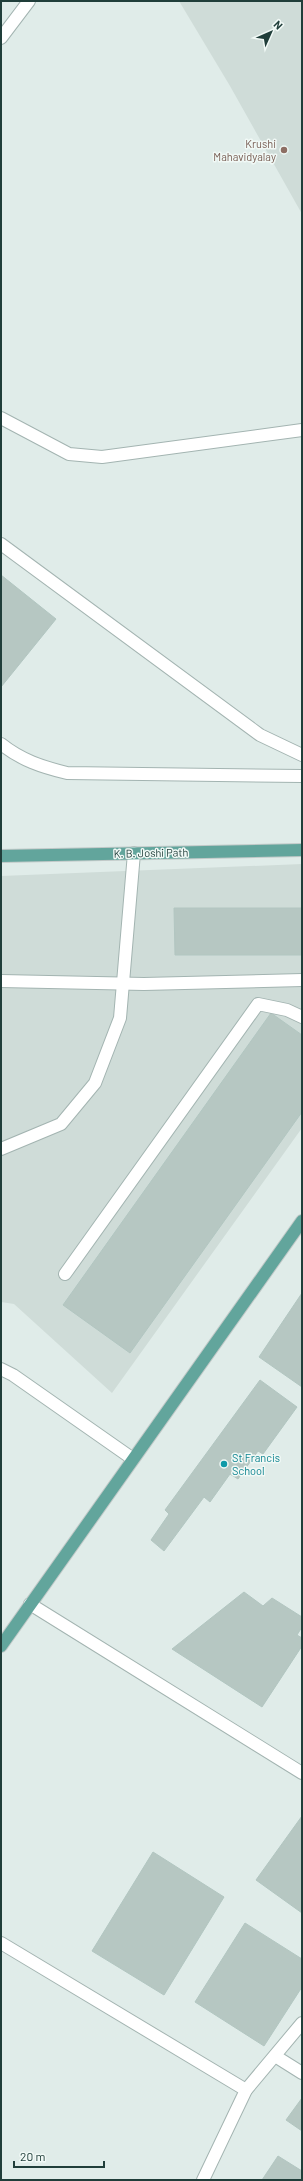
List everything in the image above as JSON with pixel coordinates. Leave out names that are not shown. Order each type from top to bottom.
[{"type":"main road","name":"K. B. Joshi Path","points":[[1,856],[302,850]]},
{"type":"main road","points":[[1,1646],[302,1221]]},
{"type":"street","points":[[1,38],[29,1]]},
{"type":"street","points":[[1,418],[69,454],[102,458],[302,430]]},
{"type":"street","points":[[1,544],[260,735],[302,755]]},
{"type":"street","points":[[1,744],[16,756],[41,767],[67,773],[302,776]]},
{"type":"street","points":[[1,1149],[61,1124],[95,1083],[120,1018],[134,853]]},
{"type":"street","points":[[1,981],[123,983],[302,980]]},
{"type":"street","points":[[65,1274],[258,1004],[287,1010],[302,1017]]},
{"type":"street","points":[[1,1369],[13,1375],[133,1459]]},
{"type":"street","points":[[30,1604],[302,1773]]},
{"type":"street","points":[[1,1943],[246,2090]]},
{"type":"street","points":[[204,2180],[246,2090],[302,2023]]},
{"type":"street","points":[[275,2056],[302,2073]]},
{"type":"shaded area","name":"Krushi Mahavidyalay","points":[[179,1],[302,1],[302,214],[230,86]]},
{"type":"shaded area","points":[[302,864],[302,1128],[112,1393],[14,1304],[1,1302],[1,876]]},
{"type":"building","points":[[1,575],[56,619],[1,687]]},
{"type":"building","points":[[174,908],[302,908],[302,955],[175,955]]},
{"type":"building","points":[[271,1013],[302,1035],[302,1112],[130,1353],[63,1305]]},
{"type":"building","points":[[302,1293],[302,1387],[259,1357]]},
{"type":"building","name":"St Francis School","points":[[260,1380],[297,1407],[263,1454],[258,1451],[238,1479],[230,1474],[210,1502],[204,1497],[164,1551],[151,1540],[169,1514],[165,1510]]},
{"type":"building","points":[[244,1592],[263,1606],[272,1598],[302,1617],[302,1627],[297,1635],[302,1638],[302,1646],[262,1707],[172,1649]]},
{"type":"building","points":[[302,1816],[302,1913],[256,1880]]},
{"type":"building","points":[[153,1852],[224,1897],[164,1995],[92,1951]]},
{"type":"building","points":[[245,1923],[302,1959],[302,1987],[264,2046],[195,2002]]},
{"type":"building","points":[[302,2098],[302,2131],[286,2120]]},
{"type":"building","points":[[278,2156],[302,2171],[302,2180],[262,2180]]},
{"type":"place","name":"Krushi Mahavidyalay","points":[[284,150]]},
{"type":"place","name":"St Francis School","points":[[224,1464]]}]
